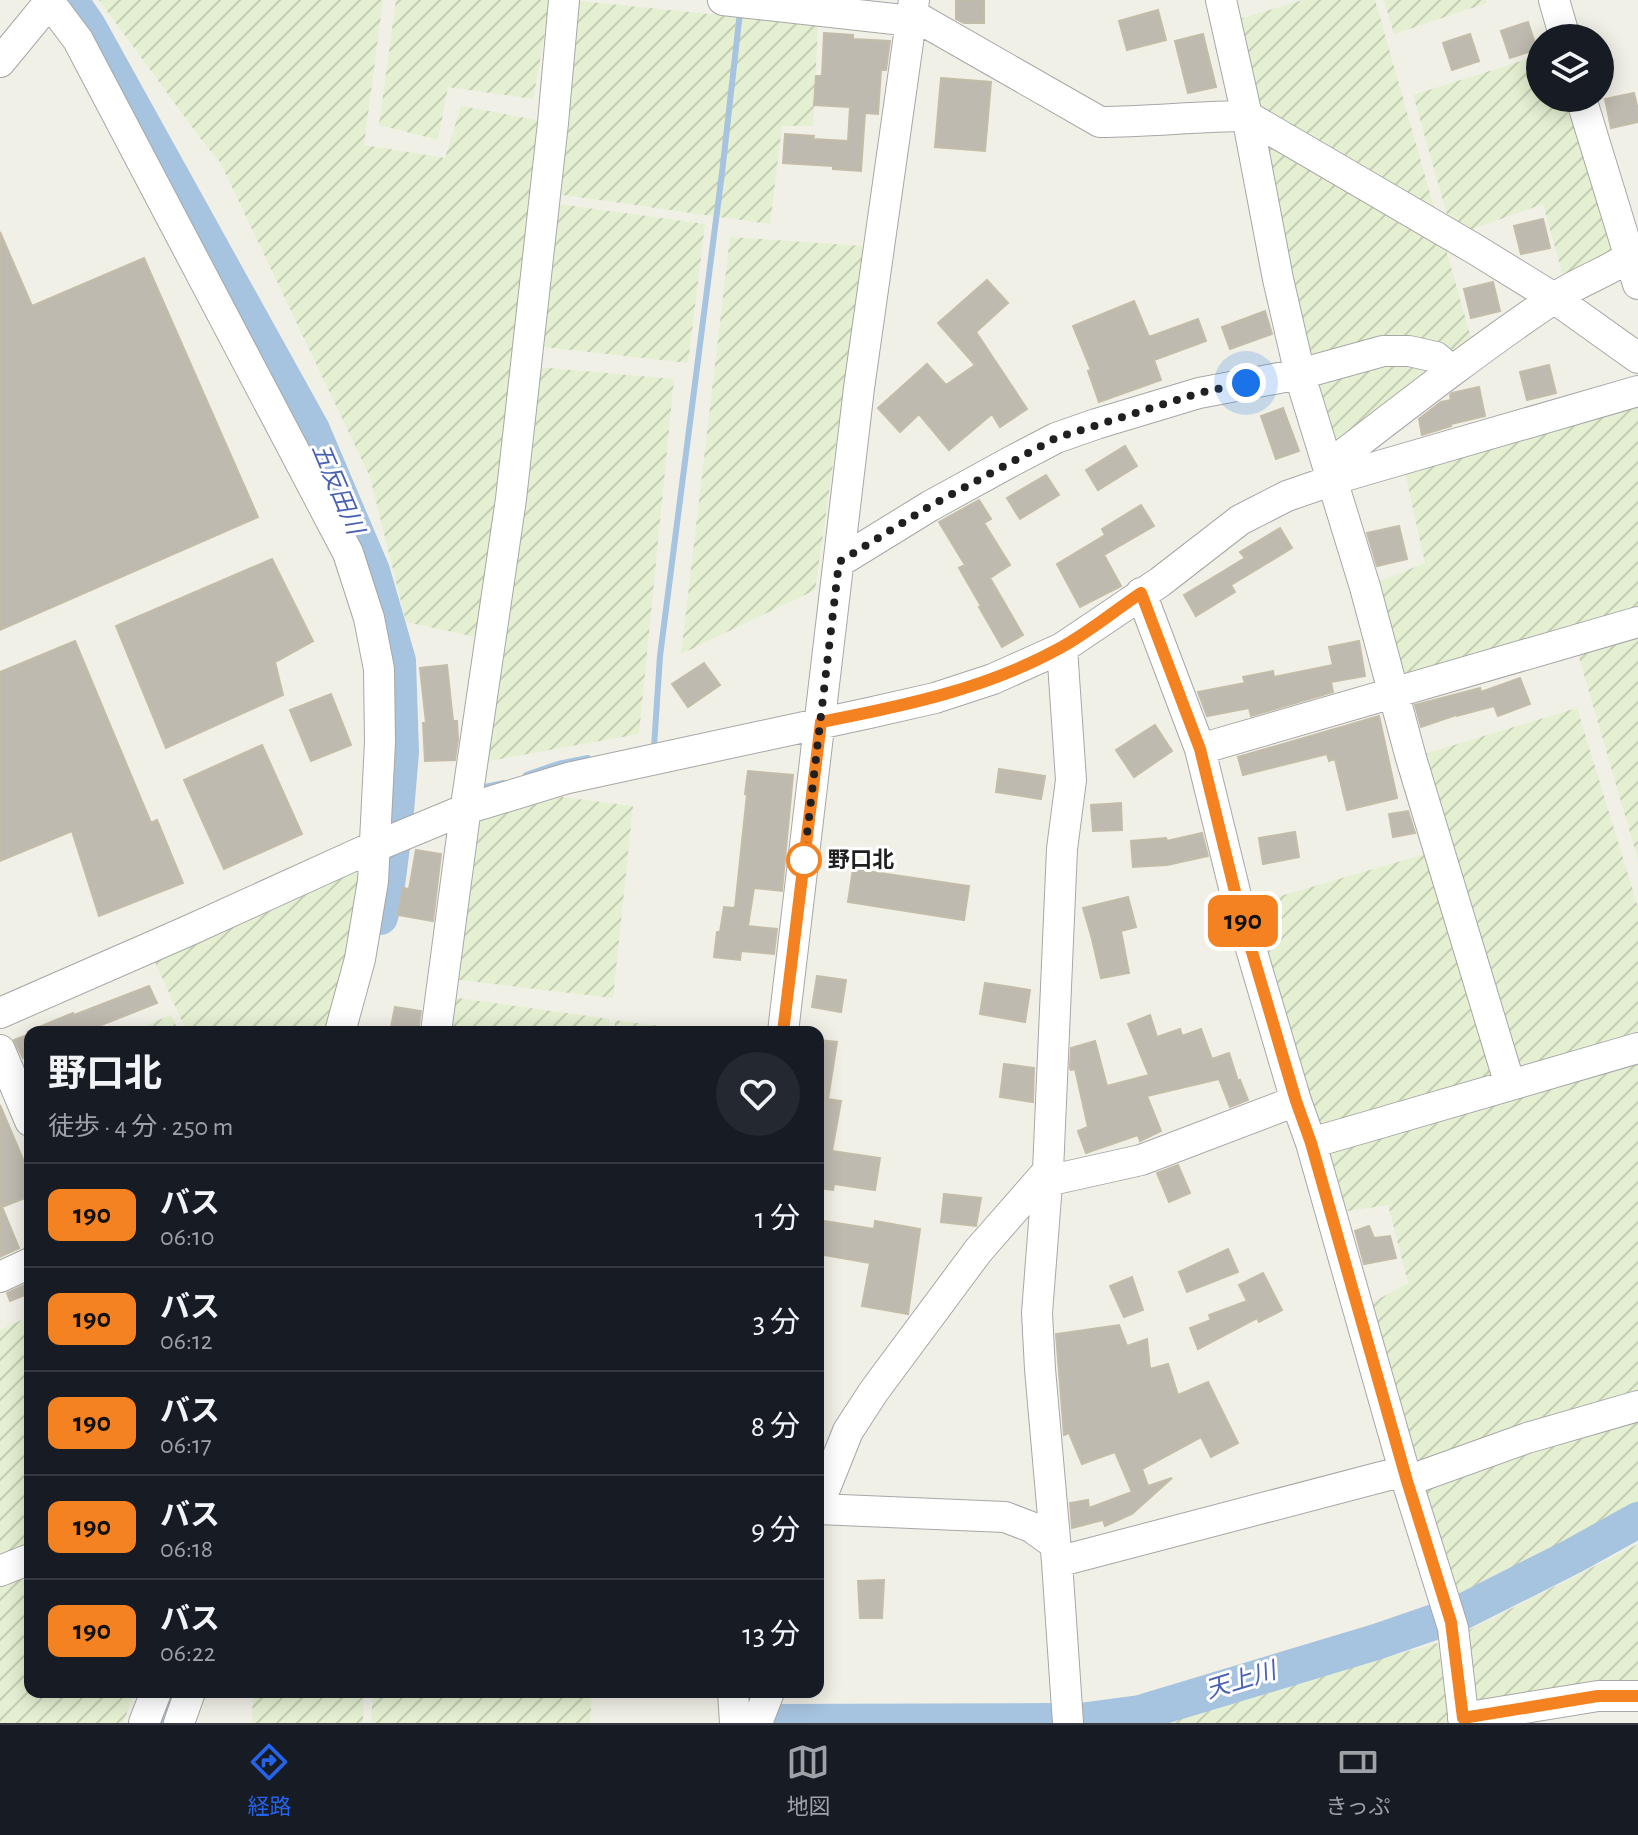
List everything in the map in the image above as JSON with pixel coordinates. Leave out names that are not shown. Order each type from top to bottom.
[{"type":"street","points":[[437,1026],[511,499],[564,0]]},
{"type":"street","points":[[1221,0],[1300,374],[1365,587],[1434,837],[1510,1085]]},
{"type":"street","points":[[1554,0],[1561,24]]},
{"type":"street","points":[[0,62],[50,1],[78,40],[348,553],[369,618],[379,669],[380,742],[388,841],[373,881],[360,959],[342,1026]]},
{"type":"street","points":[[735,1],[913,12],[1100,122],[1247,116],[1554,298],[1638,358]]},
{"type":"street","points":[[784,1026],[859,388],[913,12]]},
{"type":"street","points":[[0,1013],[388,841],[467,798],[935,698],[993,679],[1062,648],[1160,582],[1240,520],[1330,473],[1452,371],[1554,298],[1635,264],[1586,112]]},
{"type":"street","points":[[839,562],[930,506],[1056,438],[1199,393],[1300,374],[1383,351],[1409,351],[1436,357],[1452,371]]},
{"type":"street","points":[[1330,473],[1638,391]]},
{"type":"street","points":[[1141,593],[1200,749],[1239,908],[1449,1615],[1463,1721],[1598,1696],[1638,1696]]},
{"type":"street","points":[[1200,749],[1638,622]]},
{"type":"street","points":[[1062,648],[1071,780],[1062,849],[1048,1176],[1037,1313],[1068,1714]]},
{"type":"street","points":[[1311,1143],[1638,1048]]},
{"type":"street","points":[[0,1050],[24,1107]]},
{"type":"street","points":[[824,1493],[848,1431],[874,1391],[978,1251],[1048,1176],[1141,1160],[1296,1101]]},
{"type":"street","points":[[0,1277],[24,1266]]},
{"type":"street","points":[[1056,1553],[1406,1476],[1638,1406]]},
{"type":"street","points":[[824,1508],[1005,1517],[1031,1527],[1056,1553]]},
{"type":"street","points":[[0,1571],[24,1561]]},
{"type":"street","points":[[144,1723],[154,1698]]},
{"type":"street","points":[[179,1723],[188,1698]]},
{"type":"street","points":[[733,1698],[735,1723]]},
{"type":"street","points":[[757,1723],[767,1698]]},
{"type":"green space","points":[[99,0],[383,0],[364,145],[445,158],[461,106],[553,123],[490,640],[406,622],[370,477],[220,162]]},
{"type":"green space","points":[[396,0],[551,0],[533,99],[448,87],[438,140],[379,125]]},
{"type":"green space","points":[[570,0],[818,25],[813,126],[782,126],[770,224],[549,193]]},
{"type":"green space","points":[[1303,0],[1375,0],[1476,355],[1329,480],[1236,20]]},
{"type":"green space","points":[[1384,0],[1486,0],[1487,3],[1394,34]]},
{"type":"green space","points":[[1526,59],[1526,112],[1585,112],[1627,259],[1567,290],[1543,204],[1453,236],[1413,95]]},
{"type":"green space","points":[[551,203],[705,224],[688,363],[535,346]]},
{"type":"green space","points":[[730,237],[864,246],[815,590],[681,654]]},
{"type":"green space","points":[[537,367],[674,379],[639,734],[472,764]]},
{"type":"green space","points":[[1638,391],[1638,617],[1403,685],[1373,584],[1425,563],[1402,459]]},
{"type":"green space","points":[[1638,636],[1638,860],[1578,654]]},
{"type":"green space","points":[[1577,708],[1638,907],[1638,1048],[1311,1143],[1239,908],[1439,850],[1411,758]]},
{"type":"green space","points":[[546,795],[633,806],[613,998],[442,978],[466,809]]},
{"type":"green space","points":[[384,843],[339,1026],[184,1026],[148,947]]},
{"type":"green space","points":[[443,996],[610,1019],[609,1026],[439,1026]]},
{"type":"green space","points":[[171,1015],[176,1026],[144,1026]]},
{"type":"green space","points":[[615,1020],[660,1026],[614,1026]]},
{"type":"green space","points":[[1638,1058],[1638,1507],[1449,1598],[1366,1306],[1408,1283],[1388,1205],[1335,1213],[1319,1153]]},
{"type":"green space","points":[[24,1319],[24,1550],[0,1560],[0,1330]]},
{"type":"green space","points":[[1638,1544],[1638,1690],[1470,1706],[1463,1633]]},
{"type":"green space","points":[[24,1577],[24,1698],[133,1698],[123,1723],[0,1723],[0,1587]]},
{"type":"green space","points":[[1438,1643],[1449,1723],[1144,1723]]},
{"type":"green space","points":[[253,1698],[364,1698],[363,1723],[252,1723]]},
{"type":"green space","points":[[373,1698],[592,1698],[590,1723],[371,1723]]},
{"type":"building","points":[[956,0],[984,0],[984,23],[964,23],[956,19]]},
{"type":"building","points":[[1158,10],[1166,40],[1127,50],[1119,21]]},
{"type":"building","points":[[1528,22],[1526,53],[1510,58],[1501,31]]},
{"type":"building","points":[[824,33],[853,35],[853,39],[890,41],[886,70],[881,70],[878,114],[865,113],[861,171],[783,163],[785,134],[848,141],[850,107],[814,105],[816,76],[822,76]]},
{"type":"building","points":[[1203,34],[1216,87],[1188,93],[1175,41]]},
{"type":"building","points":[[1470,34],[1479,61],[1452,70],[1443,43]]},
{"type":"building","points":[[941,78],[991,82],[985,151],[935,147]]},
{"type":"building","points":[[1634,93],[1638,122],[1611,128],[1608,112],[1614,112],[1614,97]]},
{"type":"building","points":[[1543,219],[1550,248],[1521,254],[1514,226]]},
{"type":"building","points":[[0,232],[32,306],[144,258],[258,517],[0,630]]},
{"type":"building","points":[[987,280],[1008,303],[976,332],[1027,409],[1000,427],[992,414],[949,450],[919,414],[900,432],[878,408],[927,364],[946,385],[975,365],[938,323]]},
{"type":"building","points":[[1493,282],[1500,311],[1471,318],[1464,289]]},
{"type":"building","points":[[1134,301],[1149,337],[1198,319],[1206,341],[1154,360],[1161,380],[1099,402],[1088,371],[1091,370],[1073,326]]},
{"type":"building","points":[[1265,311],[1272,334],[1230,349],[1222,327]]},
{"type":"building","points":[[1549,365],[1556,393],[1527,400],[1520,372]]},
{"type":"building","points":[[1479,387],[1485,416],[1422,435],[1419,419],[1441,402],[1451,400],[1452,393]]},
{"type":"building","points":[[1283,408],[1299,451],[1276,459],[1261,416]]},
{"type":"building","points":[[1125,446],[1137,466],[1098,490],[1086,470]]},
{"type":"building","points":[[1046,475],[1059,495],[1020,519],[1007,498]]},
{"type":"building","points":[[979,500],[991,519],[984,523],[1010,565],[990,578],[1023,635],[1002,647],[959,568],[965,565],[939,522]]},
{"type":"building","points":[[1141,505],[1154,526],[1104,555],[1121,586],[1080,607],[1057,564],[1105,535],[1102,529]]},
{"type":"building","points":[[1399,526],[1407,559],[1377,566],[1367,533]]},
{"type":"building","points":[[1280,528],[1292,548],[1231,585],[1235,592],[1196,616],[1184,595],[1245,558],[1240,552]]},
{"type":"building","points":[[272,559],[313,641],[275,662],[283,695],[166,748],[116,626]]},
{"type":"building","points":[[75,641],[151,823],[157,820],[183,883],[99,916],[72,831],[0,861],[0,672]]},
{"type":"building","points":[[1359,641],[1365,676],[1331,682],[1333,692],[1251,716],[1249,708],[1207,716],[1198,692],[1245,683],[1243,677],[1273,671],[1274,677],[1333,665],[1329,647]]},
{"type":"building","points":[[704,663],[720,685],[688,707],[672,684]]},
{"type":"building","points":[[447,665],[453,721],[457,721],[455,760],[425,761],[423,723],[426,723],[420,668]]},
{"type":"building","points":[[1520,678],[1530,704],[1498,716],[1494,706],[1421,727],[1415,705],[1480,688],[1481,692]]},
{"type":"building","points":[[331,694],[351,745],[311,761],[290,710]]},
{"type":"building","points":[[1379,716],[1397,798],[1347,810],[1335,759],[1329,761],[1327,754],[1243,775],[1238,757]]},
{"type":"building","points":[[1155,725],[1172,751],[1134,777],[1116,750]]},
{"type":"building","points":[[262,745],[302,834],[224,869],[184,780]]},
{"type":"building","points":[[999,769],[1045,776],[1041,799],[996,792]]},
{"type":"building","points":[[748,771],[793,775],[782,891],[754,888],[748,926],[777,929],[774,954],[741,951],[740,960],[714,957],[724,907],[735,908]]},
{"type":"building","points":[[1121,803],[1122,830],[1093,831],[1091,805]]},
{"type":"building","points":[[1408,811],[1415,833],[1393,837],[1389,814]]},
{"type":"building","points":[[1295,832],[1299,857],[1263,864],[1259,838]]},
{"type":"building","points":[[1202,833],[1208,856],[1167,865],[1133,867],[1131,841],[1166,838],[1167,841]]},
{"type":"building","points":[[416,850],[441,854],[433,921],[398,915],[403,888],[409,889]]},
{"type":"building","points":[[853,869],[969,886],[964,920],[848,902]]},
{"type":"building","points":[[1128,897],[1136,927],[1121,931],[1129,973],[1101,978],[1083,908]]},
{"type":"building","points":[[817,976],[846,980],[841,1012],[812,1007]]},
{"type":"building","points":[[985,983],[1030,990],[1025,1022],[980,1014]]},
{"type":"building","points":[[149,986],[157,1003],[99,1026],[42,1026]]},
{"type":"building","points":[[395,1007],[421,1011],[419,1026],[391,1026]]},
{"type":"building","points":[[1150,1015],[1157,1037],[1180,1029],[1182,1036],[1201,1029],[1212,1059],[1229,1053],[1248,1100],[1230,1107],[1219,1079],[1147,1096],[1161,1131],[1140,1141],[1138,1135],[1086,1153],[1078,1131],[1088,1127],[1075,1069],[1070,1068],[1071,1048],[1095,1041],[1107,1086],[1149,1075],[1128,1024]]},
{"type":"building","points":[[24,1036],[24,1058],[23,1058],[14,1040]]},
{"type":"building","points":[[824,1041],[837,1042],[828,1099],[841,1101],[832,1151],[880,1158],[875,1190],[834,1184],[833,1190],[824,1189]]},
{"type":"building","points":[[1004,1064],[1034,1068],[1033,1102],[1000,1097]]},
{"type":"building","points":[[0,1105],[24,1162],[24,1198],[2,1207],[19,1248],[0,1257]]},
{"type":"building","points":[[1178,1165],[1190,1193],[1169,1202],[1157,1173]]},
{"type":"building","points":[[944,1194],[981,1198],[976,1226],[941,1222]]},
{"type":"building","points":[[824,1221],[874,1229],[875,1221],[920,1229],[908,1314],[862,1306],[870,1263],[824,1255]]},
{"type":"building","points":[[1369,1226],[1374,1238],[1390,1236],[1396,1258],[1364,1264],[1355,1231]]},
{"type":"building","points":[[1228,1249],[1238,1272],[1187,1292],[1179,1272]]},
{"type":"building","points":[[1263,1273],[1282,1310],[1259,1322],[1257,1318],[1198,1349],[1190,1328],[1211,1320],[1209,1315],[1247,1301],[1239,1285]]},
{"type":"building","points":[[1132,1277],[1143,1310],[1124,1317],[1110,1286]]},
{"type":"building","points":[[24,1285],[24,1295],[10,1301],[7,1293]]},
{"type":"building","points":[[1119,1325],[1127,1346],[1147,1339],[1150,1369],[1168,1364],[1178,1395],[1208,1382],[1238,1443],[1211,1457],[1201,1437],[1142,1469],[1148,1486],[1172,1478],[1132,1514],[1105,1526],[1103,1520],[1072,1528],[1070,1503],[1088,1500],[1089,1508],[1132,1492],[1115,1452],[1082,1464],[1069,1433],[1064,1435],[1056,1334]]},
{"type":"building","points":[[884,1580],[882,1618],[860,1618],[858,1581]]},
{"type":"waterway","name":"五反田川","points":[[70,0],[88,26],[312,430],[372,571],[398,661],[401,752],[395,823],[380,917]]},
{"type":"waterway","points":[[650,748],[654,747],[660,656],[740,12]]},
{"type":"waterway","points":[[526,775],[588,758]]},
{"type":"waterway","points":[[480,788],[504,783]]},
{"type":"waterway","name":"天上川","points":[[767,1722],[1080,1721],[1140,1713],[1376,1642],[1460,1613],[1638,1520]]},
{"type":"waterway","name":"五反田川","points":[[160,1723],[169,1698]]},
{"type":"bus line","name":"190","points":[[784,1026],[821,722],[935,698],[993,679],[1062,648],[1141,593],[1200,749],[1239,908],[1453,1628],[1463,1718],[1598,1696],[1638,1696]]},
{"type":"place","name":"野口北","points":[[804,860]]},
{"type":"route","points":[[804,860],[839,562],[930,506],[1056,438],[1199,393],[1246,383]]}]
